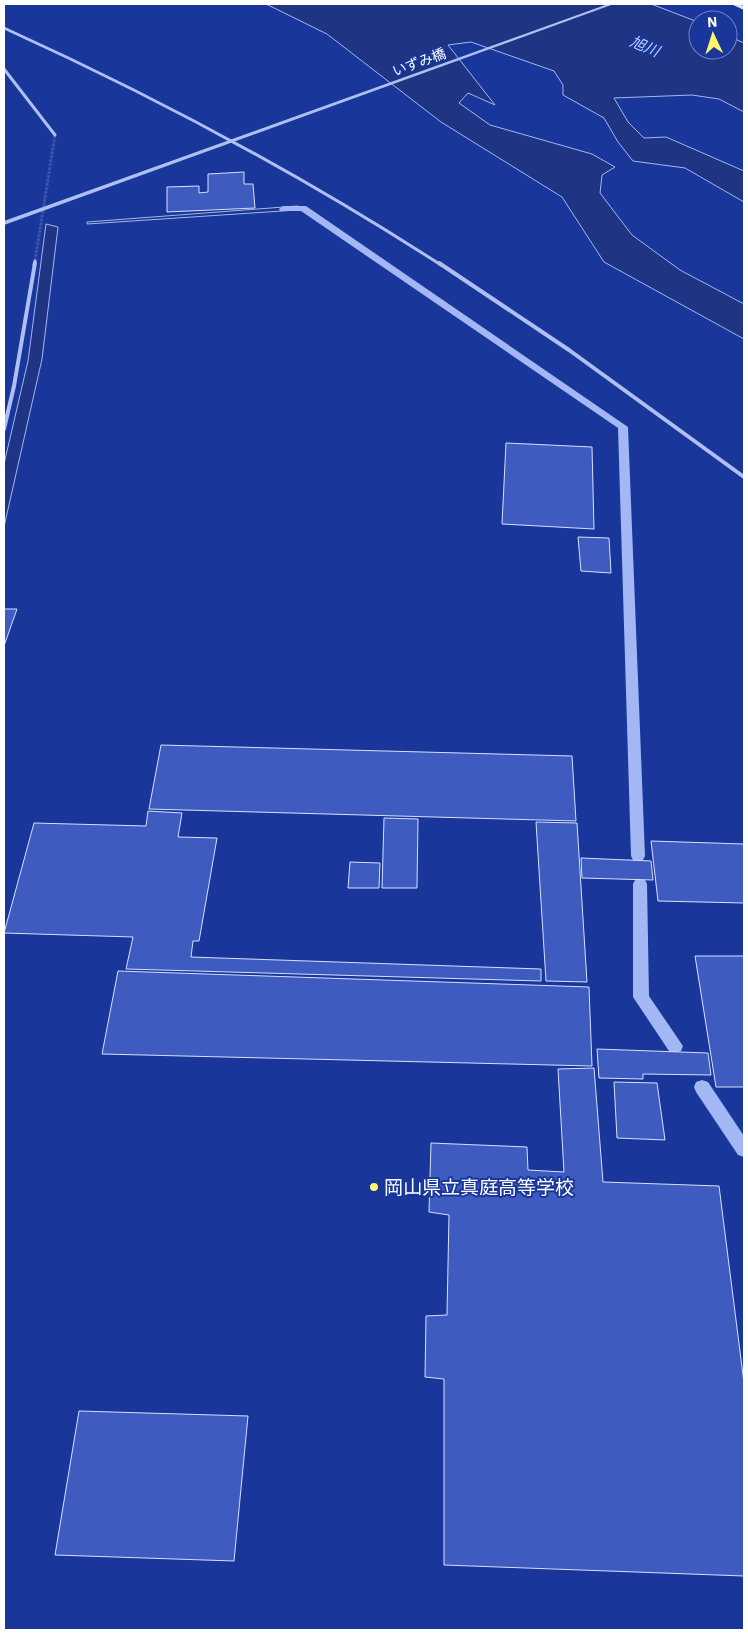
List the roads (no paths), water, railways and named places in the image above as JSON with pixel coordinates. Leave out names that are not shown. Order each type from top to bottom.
[{"type":"main road","points":[[734,4],[744,8]]},
{"type":"street","name":"いずみ橋","points":[[4,223],[612,4]]},
{"type":"street","points":[[4,28],[86,63],[234,141],[422,252],[633,394],[744,477]]},
{"type":"street","points":[[4,70],[55,134]]},
{"type":"street","points":[[4,429],[14,386],[35,261]]},
{"type":"water","name":"旭川","points":[[266,4],[651,4],[688,18],[688,60],[738,60],[738,40],[744,43],[744,112],[719,99],[692,95],[614,98],[628,122],[644,138],[666,137],[744,171],[744,202],[685,168],[633,161],[618,142],[604,118],[563,95],[563,85],[554,71],[471,42],[448,45],[495,105],[468,93],[459,103],[490,125],[592,154],[615,167],[602,175],[600,193],[632,235],[680,270],[744,304],[744,339],[604,262],[562,197],[441,122],[327,34]]},
{"type":"water","points":[[302,207],[297,210],[87,224],[87,222]]},
{"type":"water","points":[[46,224],[58,227],[42,359],[4,527],[4,464],[28,361]]},
{"type":"waterway","points":[[283,209],[303,208],[623,427],[638,856]]},
{"type":"waterway","points":[[640,884],[641,997],[675,1046]]},
{"type":"waterway","points":[[702,1087],[744,1150]]},
{"type":"tunnel","points":[[35,261],[55,135]]},
{"type":"place","name":"岡山県立真庭高等学校","points":[[374,1187]]}]
